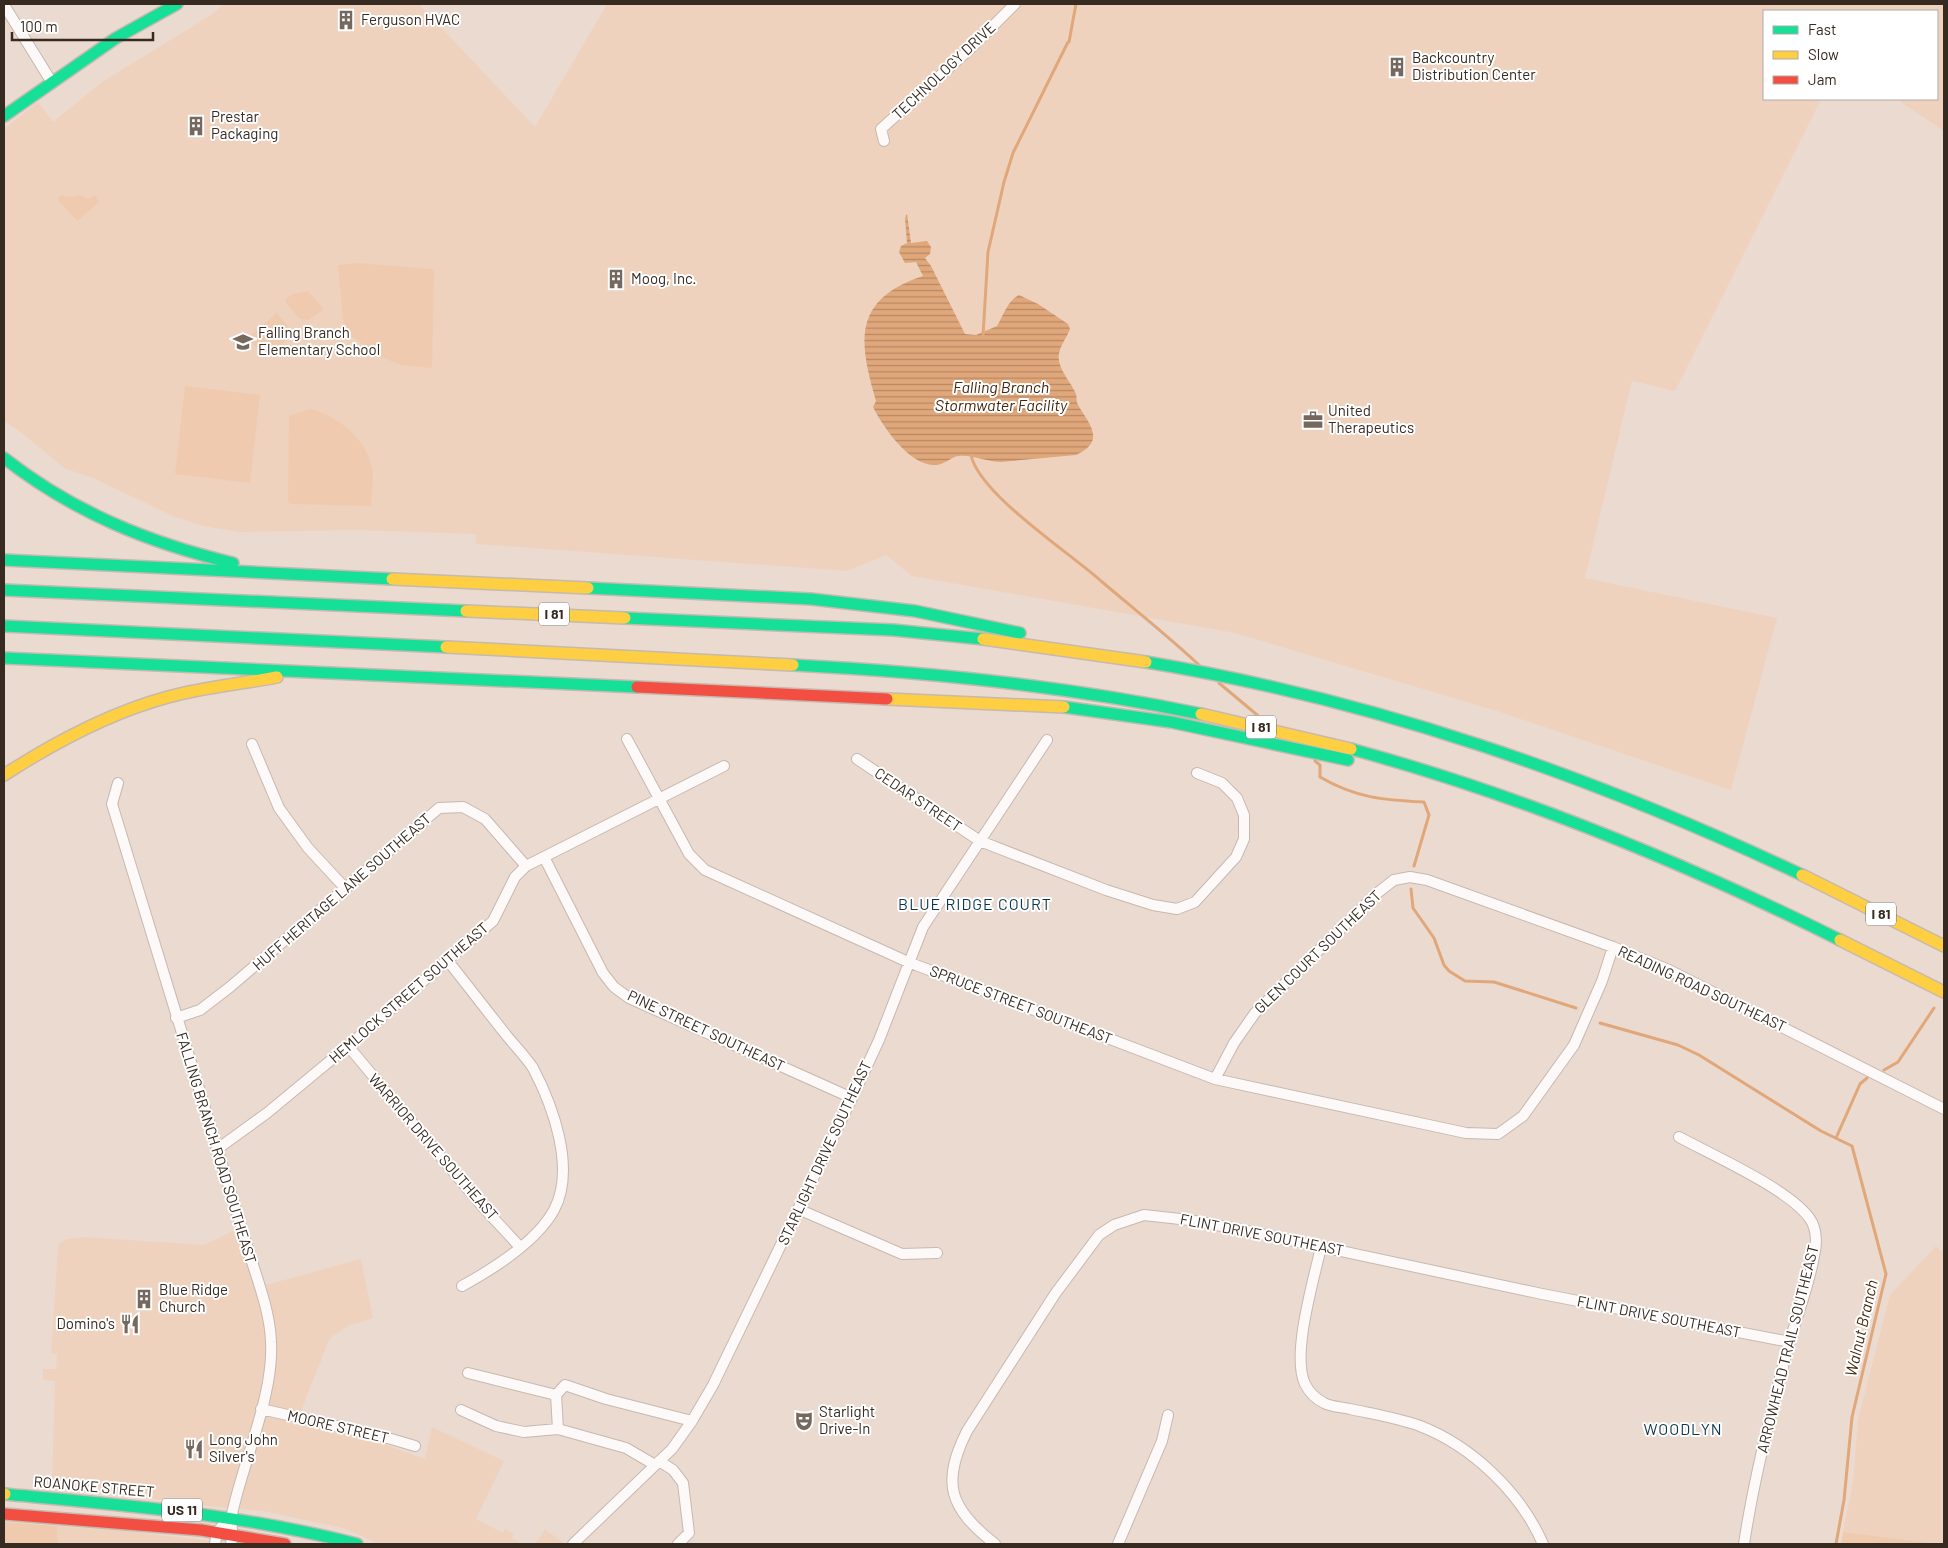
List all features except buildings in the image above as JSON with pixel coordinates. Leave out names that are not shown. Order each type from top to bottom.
[{"type":"main road","points":[[4,116],[51,81],[116,38],[177,4]]},
{"type":"main road","points":[[4,458],[79,507],[140,535],[191,553],[290,574]]},
{"type":"main road","points":[[4,560],[811,598],[907,610],[963,620],[1103,653]]},
{"type":"main road","name":"I 81","points":[[4,590],[844,627],[943,634],[1103,653],[1169,665],[1303,694],[1394,718],[1501,751],[1618,794],[1722,837],[1944,946]]},
{"type":"main road","name":"I 81","points":[[4,626],[530,651],[886,671],[972,678],[1132,700],[1245,723],[1395,762],[1488,791],[1599,831],[1696,871],[1944,992]]},
{"type":"main road","points":[[4,658],[940,700],[1113,711],[1227,732],[1488,791]]},
{"type":"main road","points":[[4,775],[69,737],[144,704],[198,691],[307,672]]},
{"type":"main road","name":"ROANOKE STREET","points":[[4,1494],[144,1506],[232,1516],[277,1524],[357,1544]]},
{"type":"main road","name":"US 11","points":[[4,1514],[217,1532],[232,1540],[285,1544]]},
{"type":"street","name":"TECHNOLOGY DRIVE","points":[[884,141],[881,128],[972,47],[1015,4]]},
{"type":"street","points":[[4,5],[51,81]]},
{"type":"street","name":"SPRUCE STREET SOUTHEAST","points":[[627,739],[689,854],[706,870],[908,962],[1215,1079],[1466,1133],[1498,1134],[1523,1116],[1574,1045],[1602,981],[1613,947]]},
{"type":"street","name":"STARLIGHT DRIVE SOUTHEAST","points":[[576,1543],[672,1449],[692,1421],[718,1376],[852,1098],[878,1040],[923,927],[1047,740]]},
{"type":"street","points":[[252,744],[279,808],[308,848],[346,889]]},
{"type":"street","name":"CEDAR STREET","points":[[857,758],[980,841],[1106,890],[1153,905],[1177,909],[1195,902],[1236,857],[1244,839],[1244,815],[1237,798],[1222,783],[1197,773]]},
{"type":"street","name":"HEMLOCK STREET SOUTHEAST","points":[[216,1150],[267,1113],[492,922],[514,877],[526,866],[724,766]]},
{"type":"street","name":"FALLING BRANCH ROAD SOUTHEAST","points":[[118,783],[112,804],[268,1321],[271,1342],[270,1362],[261,1410],[232,1516]]},
{"type":"street","name":"HUFF HERITAGE LANE SOUTHEAST","points":[[176,1018],[200,1010],[230,987],[439,808],[462,807],[485,819],[526,866]]},
{"type":"street","name":"PINE STREET SOUTHEAST","points":[[544,856],[603,973],[614,987],[629,998],[852,1098]]},
{"type":"street","name":"READING ROAD SOUTHEAST","points":[[1394,880],[1410,877],[1427,880],[1613,947],[1669,970],[1944,1109]]},
{"type":"street","name":"GLEN COURT SOUTHEAST","points":[[1215,1079],[1234,1043],[1255,1013],[1376,894],[1394,880]]},
{"type":"street","points":[[448,961],[532,1067],[554,1116],[563,1163],[562,1188],[554,1209],[540,1230],[483,1274],[462,1286]]},
{"type":"street","name":"WARRIOR DRIVE SOUTHEAST","points":[[348,1046],[482,1206],[520,1247]]},
{"type":"street","name":"ARROWHEAD TRAIL SOUTHEAST","points":[[1679,1137],[1783,1194],[1801,1208],[1812,1221],[1816,1238],[1814,1256],[1760,1459],[1744,1544]]},
{"type":"street","points":[[798,1209],[902,1254],[937,1253]]},
{"type":"street","name":"FLINT DRIVE SOUTHEAST","points":[[995,1544],[965,1515],[954,1497],[950,1476],[956,1452],[967,1430],[1056,1294],[1099,1235],[1114,1225],[1144,1215],[1189,1220],[1321,1246],[1542,1294],[1790,1342]]},
{"type":"street","points":[[1321,1246],[1300,1358],[1305,1384],[1313,1395],[1325,1404],[1395,1419],[1420,1426],[1443,1437],[1492,1473],[1516,1498],[1538,1531],[1543,1544]]},
{"type":"street","points":[[468,1373],[556,1395]]},
{"type":"street","points":[[558,1429],[556,1395],[565,1385],[606,1399],[692,1421]]},
{"type":"street","name":"MOORE STREET","points":[[261,1410],[381,1436],[415,1446]]},
{"type":"street","points":[[461,1410],[496,1426],[524,1432],[558,1429],[626,1448],[673,1470],[683,1483],[689,1533],[678,1544]]},
{"type":"street","points":[[1118,1544],[1162,1441],[1168,1415]]},
{"type":"street","points":[[215,1544],[217,1532],[232,1516]]},
{"type":"street","points":[[232,1516],[232,1540]]},
{"type":"shaded area","points":[[224,4],[419,4],[535,127],[607,4],[1944,4],[1944,131],[1898,100],[1938,100],[1938,10],[1763,10],[1763,100],[1820,100],[1675,391],[1632,381],[1585,578],[1777,618],[1731,790],[1497,711],[1235,633],[912,576],[886,555],[847,571],[476,544],[476,534],[355,530],[239,532],[203,526],[175,517],[93,478],[64,468],[22,433],[4,421],[4,129],[38,102],[53,122],[102,82],[211,15]]},
{"type":"shaded area","points":[[81,195],[88,199],[95,195],[99,202],[77,221],[58,200],[59,196],[68,197]]},
{"type":"shaded area","points":[[358,263],[432,269],[434,272],[432,368],[400,365],[377,355],[350,335],[343,320],[338,265]]},
{"type":"shaded area","points":[[308,291],[324,309],[309,320],[300,319],[286,303],[286,299],[292,294]]},
{"type":"shaded area","points":[[277,313],[294,334],[266,358],[248,338]]},
{"type":"shaded area","points":[[185,386],[260,395],[250,483],[175,474]]},
{"type":"shaded area","points":[[310,409],[320,412],[340,423],[364,447],[372,467],[371,506],[291,504],[288,502],[289,416]]},
{"type":"shaded area","points":[[237,1229],[255,1288],[361,1259],[373,1318],[348,1326],[330,1338],[296,1423],[381,1443],[425,1459],[432,1427],[504,1461],[476,1519],[503,1533],[505,1529],[514,1534],[512,1538],[523,1544],[380,1544],[343,1528],[263,1511],[185,1504],[134,1495],[52,1487],[55,1381],[43,1380],[43,1369],[56,1369],[57,1354],[51,1354],[58,1245],[66,1239],[84,1237],[204,1245]]},
{"type":"shaded area","points":[[1936,1246],[1944,1254],[1944,1544],[1843,1532],[1853,1483],[1858,1420],[1890,1295]]},
{"type":"shaded area","points":[[4,1522],[57,1526],[58,1544],[4,1544]]},
{"type":"shaded area","points":[[57,1526],[126,1531],[236,1544],[58,1544]]},
{"type":"shaded area","points":[[545,1529],[565,1544],[535,1544]]},
{"type":"shaded area","points":[[1843,1532],[1932,1543],[1933,1544],[1841,1544]]},
{"type":"water","name":"Falling Branch Stormwater Facility","points":[[907,214],[911,243],[927,241],[931,247],[930,254],[925,258],[931,266],[965,334],[976,335],[997,326],[1009,304],[1019,295],[1038,304],[1068,324],[1070,329],[1061,348],[1059,359],[1062,369],[1076,394],[1078,405],[1093,432],[1091,444],[1085,450],[1076,455],[1001,462],[969,456],[958,456],[941,464],[930,465],[910,455],[892,436],[873,407],[876,401],[866,359],[866,324],[873,310],[884,297],[900,285],[923,276],[916,262],[905,263],[899,252],[901,246],[907,243],[905,218]]},
{"type":"waterway","points":[[983,336],[988,252],[1004,182],[1013,153],[1069,42],[1076,4]]},
{"type":"waterway","points":[[971,455],[978,470],[990,487],[1007,505],[1087,569],[1199,665]]},
{"type":"waterway","points":[[1219,683],[1262,719]]},
{"type":"waterway","points":[[1315,761],[1320,765],[1320,777],[1358,794],[1383,799],[1424,802],[1429,815],[1414,866]]},
{"type":"waterway","points":[[1411,889],[1413,908],[1434,938],[1444,965],[1449,971],[1465,981],[1494,982],[1576,1008]]},
{"type":"waterway","name":"Walnut Branch","points":[[1884,1070],[1898,1062],[1934,1008]]},
{"type":"waterway","name":"Walnut Branch","points":[[1600,1023],[1678,1045],[1699,1055],[1821,1131],[1852,1146],[1886,1274],[1852,1417],[1844,1500],[1836,1544]]},
{"type":"waterway","name":"Walnut Branch","points":[[1836,1138],[1860,1084],[1867,1078]]},
{"type":"traffic: fast","points":[[4,116],[116,38],[177,4]]},
{"type":"traffic: fast","points":[[4,458],[57,494],[113,523],[171,546],[233,563]]},
{"type":"traffic: fast","points":[[4,560],[392,579]]},
{"type":"traffic: fast","points":[[588,588],[811,599],[915,611],[1020,633]]},
{"type":"traffic: fast","points":[[4,590],[466,611]]},
{"type":"traffic: fast","points":[[625,618],[893,630],[983,639]]},
{"type":"traffic: fast","points":[[4,626],[446,647]]},
{"type":"traffic: fast","points":[[4,658],[637,687]]},
{"type":"traffic: fast","points":[[1146,662],[1232,678],[1316,697],[1482,746],[1563,774],[1643,805],[1802,875]]},
{"type":"traffic: fast","points":[[793,665],[947,676],[1049,688],[1201,714]]},
{"type":"traffic: fast","points":[[1064,707],[1171,722],[1348,760]]},
{"type":"traffic: fast","points":[[1351,749],[1477,787],[1600,832],[1661,857],[1840,940]]},
{"type":"traffic: fast","points":[[4,1494],[226,1518],[270,1525],[357,1544]]},
{"type":"traffic: slow","points":[[392,579],[588,588]]},
{"type":"traffic: slow","points":[[466,611],[625,618]]},
{"type":"traffic: slow","points":[[983,639],[1146,662]]},
{"type":"traffic: slow","points":[[446,647],[793,665]]},
{"type":"traffic: slow","points":[[4,775],[63,740],[125,711],[168,697],[277,677]]},
{"type":"traffic: slow","points":[[887,699],[1064,707]]},
{"type":"traffic: slow","points":[[1201,714],[1351,749]]},
{"type":"traffic: slow","points":[[1802,875],[1944,946]]},
{"type":"traffic: slow","points":[[1840,940],[1944,992]]},
{"type":"traffic: jam","points":[[637,687],[887,699]]},
{"type":"traffic: jam","points":[[4,1514],[201,1530],[285,1544]]},
{"type":"place","name":"Ferguson HVAC","points":[[346,20]]},
{"type":"place","name":"Backcountry Distribution Center","points":[[1397,67]]},
{"type":"place","name":"Prestar Packaging","points":[[196,126]]},
{"type":"place","name":"Moog, Inc.","points":[[616,279]]},
{"type":"place","name":"Falling Branch Elementary School","points":[[243,342]]},
{"type":"place","name":"United Therapeutics","points":[[1313,420]]},
{"type":"place","name":"Blue Ridge Church","points":[[144,1299]]},
{"type":"place","name":"Domino's","points":[[130,1324]]},
{"type":"place","name":"Starlight Drive-In","points":[[804,1421]]},
{"type":"place","name":"Long John Silver's","points":[[194,1449]]},
{"type":"district","name":"BLUE RIDGE COURT","points":[[975,904]]},
{"type":"district","name":"WOODLYN","points":[[1683,1429]]}]
